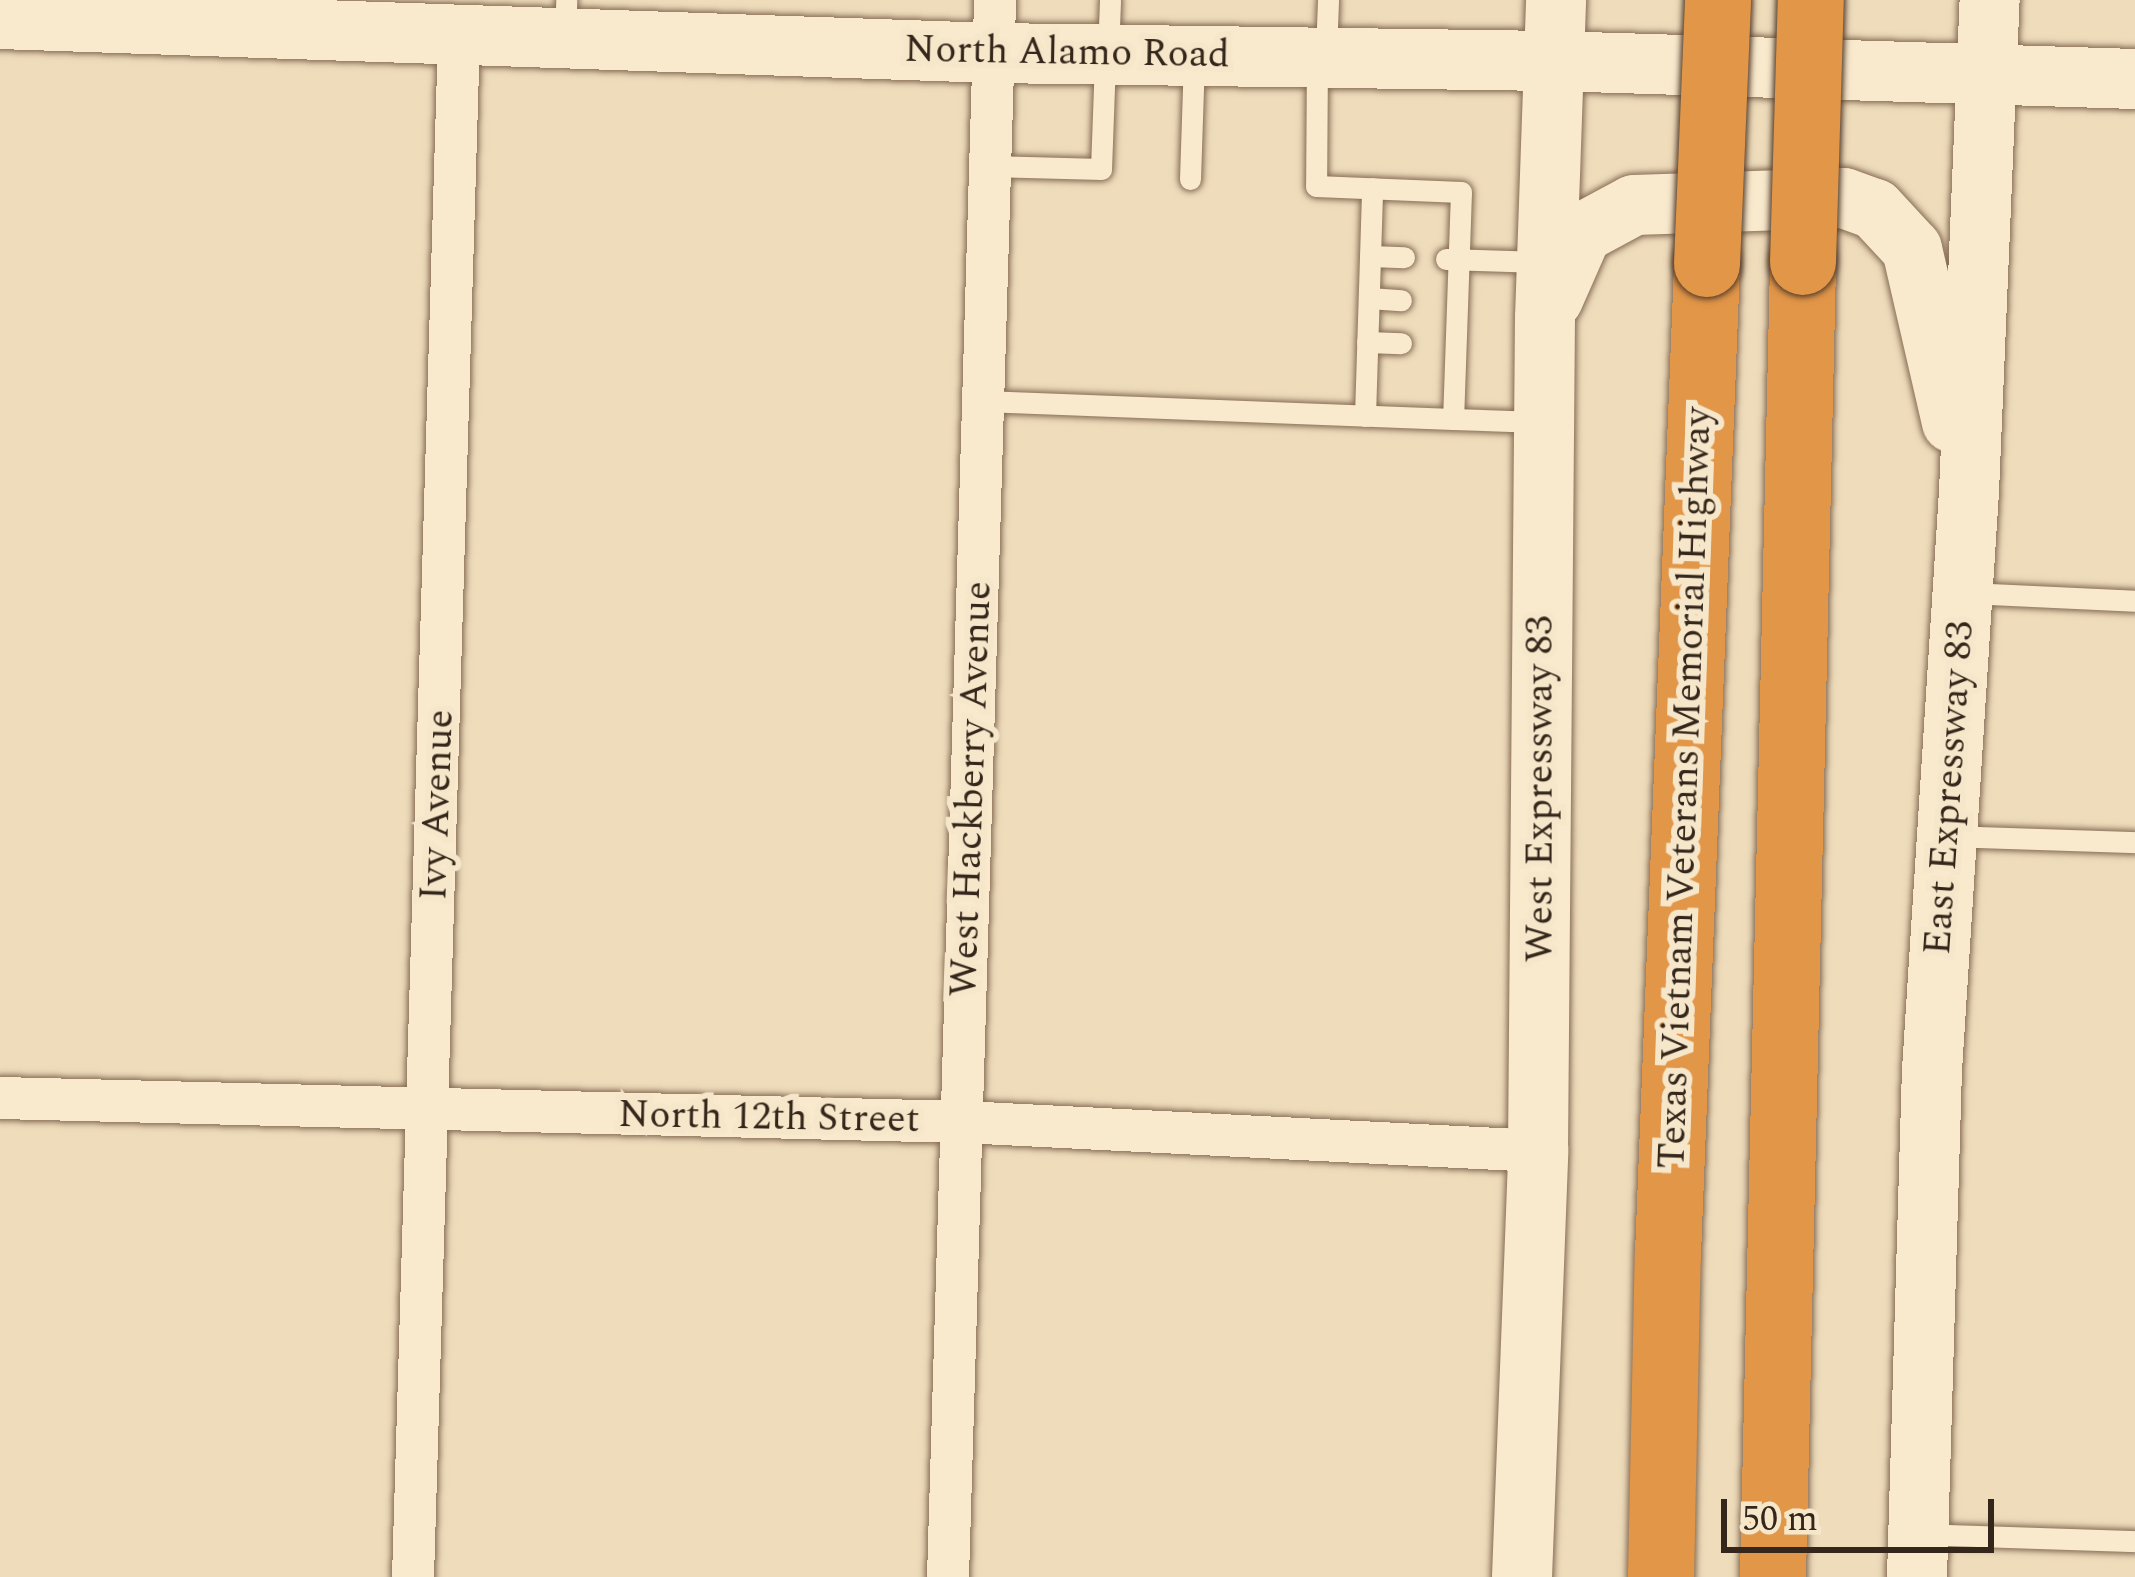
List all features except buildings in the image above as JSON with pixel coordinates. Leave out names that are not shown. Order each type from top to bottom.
[{"type":"highway","name":"Texas Vietnam Veterans Memorial Highway","points":[[1661,1577],[1668,1254],[1718,0]]},
{"type":"highway","points":[[1773,1577],[1810,0]]},
{"type":"highway","points":[[1632,1577],[1668,1254]]},
{"type":"highway","points":[[1779,1381],[1790,1577]]},
{"type":"main road","name":"West Expressway 83","points":[[1522,1577],[1538,1151],[1546,290],[1556,0]]},
{"type":"main road","name":"East Expressway 83","points":[[1918,1556],[1932,1070],[1969,492],[1990,0]]},
{"type":"main road","name":"North Alamo Road","points":[[0,19],[181,12],[458,34],[565,19],[994,27],[1108,36],[1194,56],[1324,39],[1553,61],[2135,79]]},
{"type":"main road","points":[[1546,290],[1582,233],[1634,205],[1844,198],[1876,209],[1912,249],[1969,492]]},
{"type":"street","name":"West Hackberry Avenue","points":[[948,1577],[994,27]]},
{"type":"street","name":"Ivy Avenue","points":[[413,1577],[458,34]]},
{"type":"street","name":"North 12th Street","points":[[0,1098],[963,1122],[1538,1151]]},
{"type":"lane","points":[[990,166],[1101,169],[1108,36]]},
{"type":"lane","points":[[1324,39],[1316,186],[1461,192],[1449,302],[1453,418]]},
{"type":"lane","points":[[1190,179],[1194,56]]},
{"type":"lane","points":[[1365,416],[1372,188]]},
{"type":"lane","points":[[1370,256],[1404,257]]},
{"type":"lane","points":[[1451,259],[1546,290]]},
{"type":"lane","points":[[1369,298],[1400,300]]},
{"type":"lane","points":[[1367,342],[1401,343]]},
{"type":"lane","points":[[983,401],[1544,422]]},
{"type":"lane","points":[[1962,592],[2135,601]]},
{"type":"lane","points":[[1947,836],[2135,842]]},
{"type":"lane","points":[[1918,1556],[2135,1541]]}]
